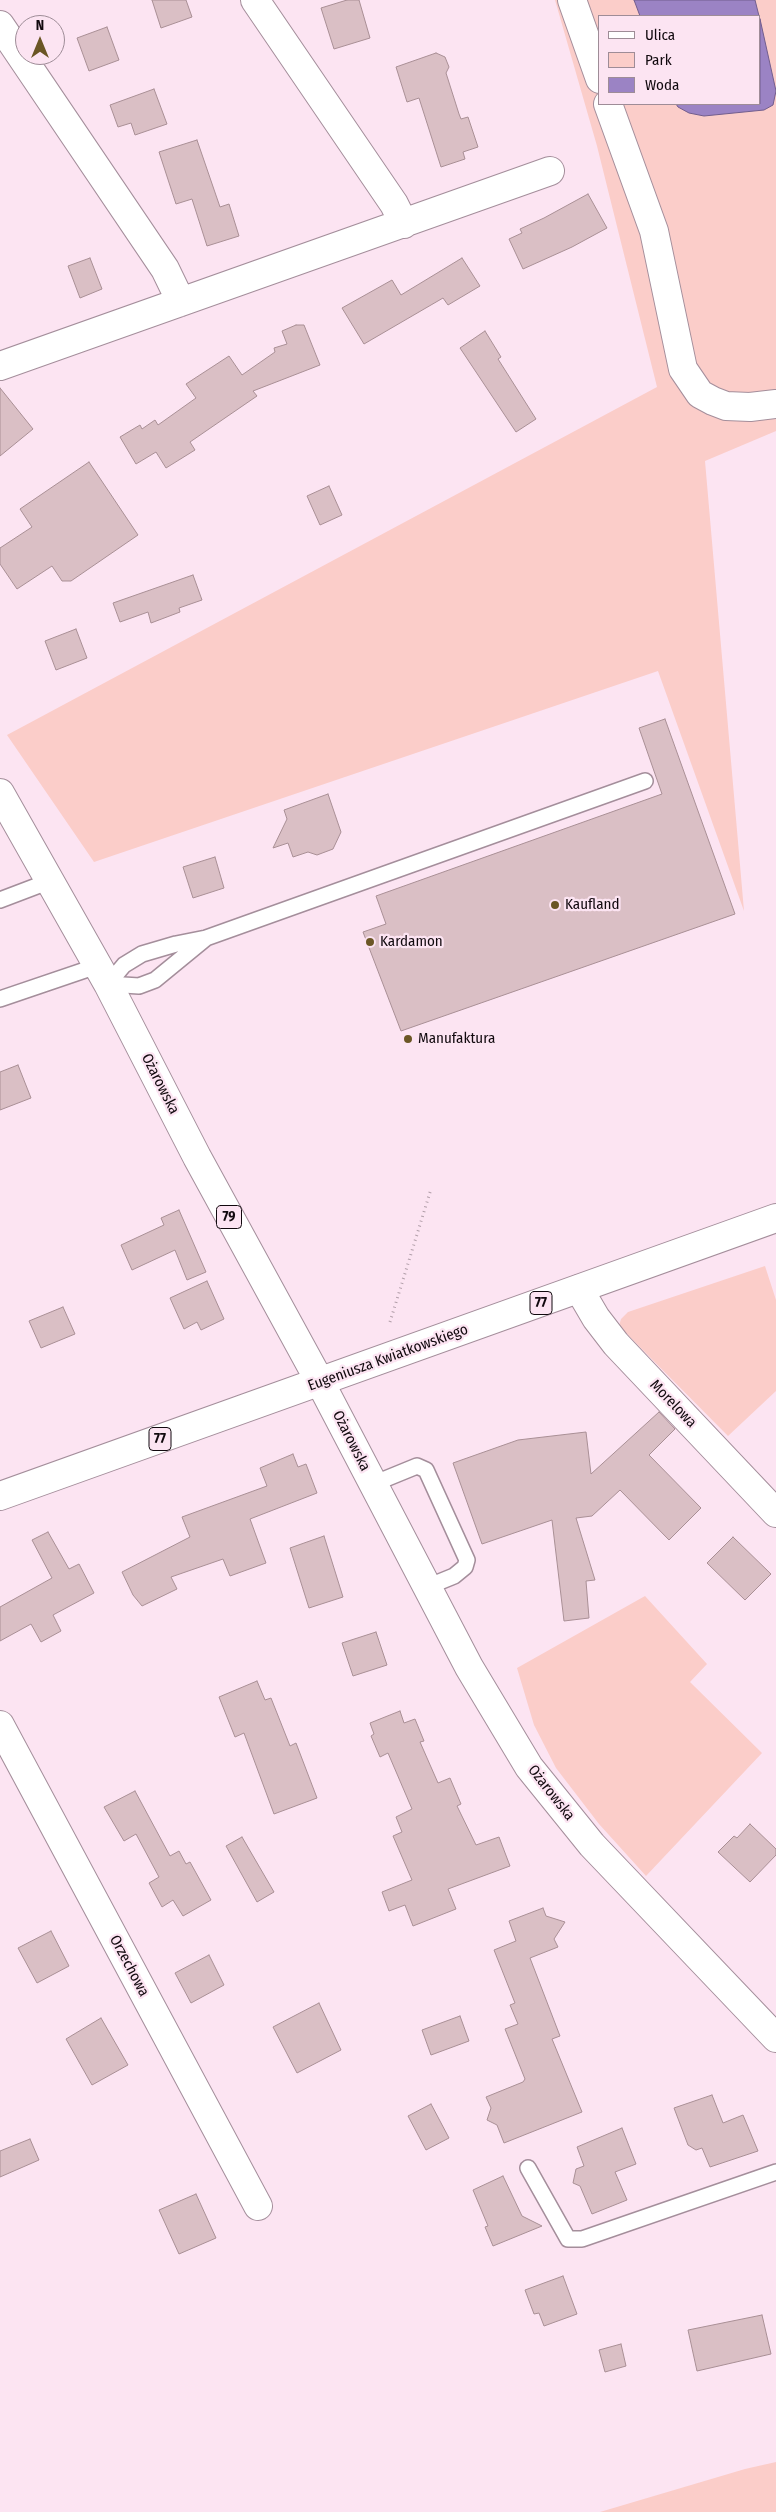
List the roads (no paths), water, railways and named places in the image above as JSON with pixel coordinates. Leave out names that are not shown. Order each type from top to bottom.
[{"type":"street","points":[[255,0],[394,204],[404,224]]},
{"type":"street","points":[[572,0],[598,74]]},
{"type":"street","points":[[0,25],[165,269],[181,302]]},
{"type":"street","points":[[608,105],[654,231],[683,369],[700,394],[726,406],[750,407],[776,404]]},
{"type":"street","points":[[0,366],[550,171]]},
{"type":"street","name":"Ożarowska","points":[[0,792],[102,975],[197,1157],[320,1382],[469,1667],[530,1767],[592,1845],[776,2038]]},
{"type":"street","name":"Eugeniusza Kwiatkowskiego","points":[[0,1496],[776,1218]]},
{"type":"street","name":"Morelowa","points":[[579,1289],[596,1318],[616,1344],[776,1513]]},
{"type":"street","name":"Orzechowa","points":[[0,1726],[258,2206]]},
{"type":"lane","points":[[0,1000],[102,975],[142,954],[206,938],[645,780]]},
{"type":"lane","points":[[0,900],[50,881]]},
{"type":"lane","points":[[102,975],[139,986],[155,980],[206,938]]},
{"type":"lane","points":[[373,1484],[417,1466],[426,1470],[467,1560],[465,1567],[454,1576],[427,1587]]},
{"type":"lane","points":[[528,2168],[568,2239],[582,2239],[776,2172]]},
{"type":"water","points":[[634,0],[755,0],[759,15],[640,15]]},
{"type":"water","points":[[761,24],[776,91],[773,105],[764,110],[704,116],[689,113],[677,105],[761,105]]},
{"type":"place","name":"Kaufland","points":[[555,905]]},
{"type":"place","name":"Kardamon","points":[[370,942]]},
{"type":"place","name":"Manufaktura","points":[[408,1039]]}]
